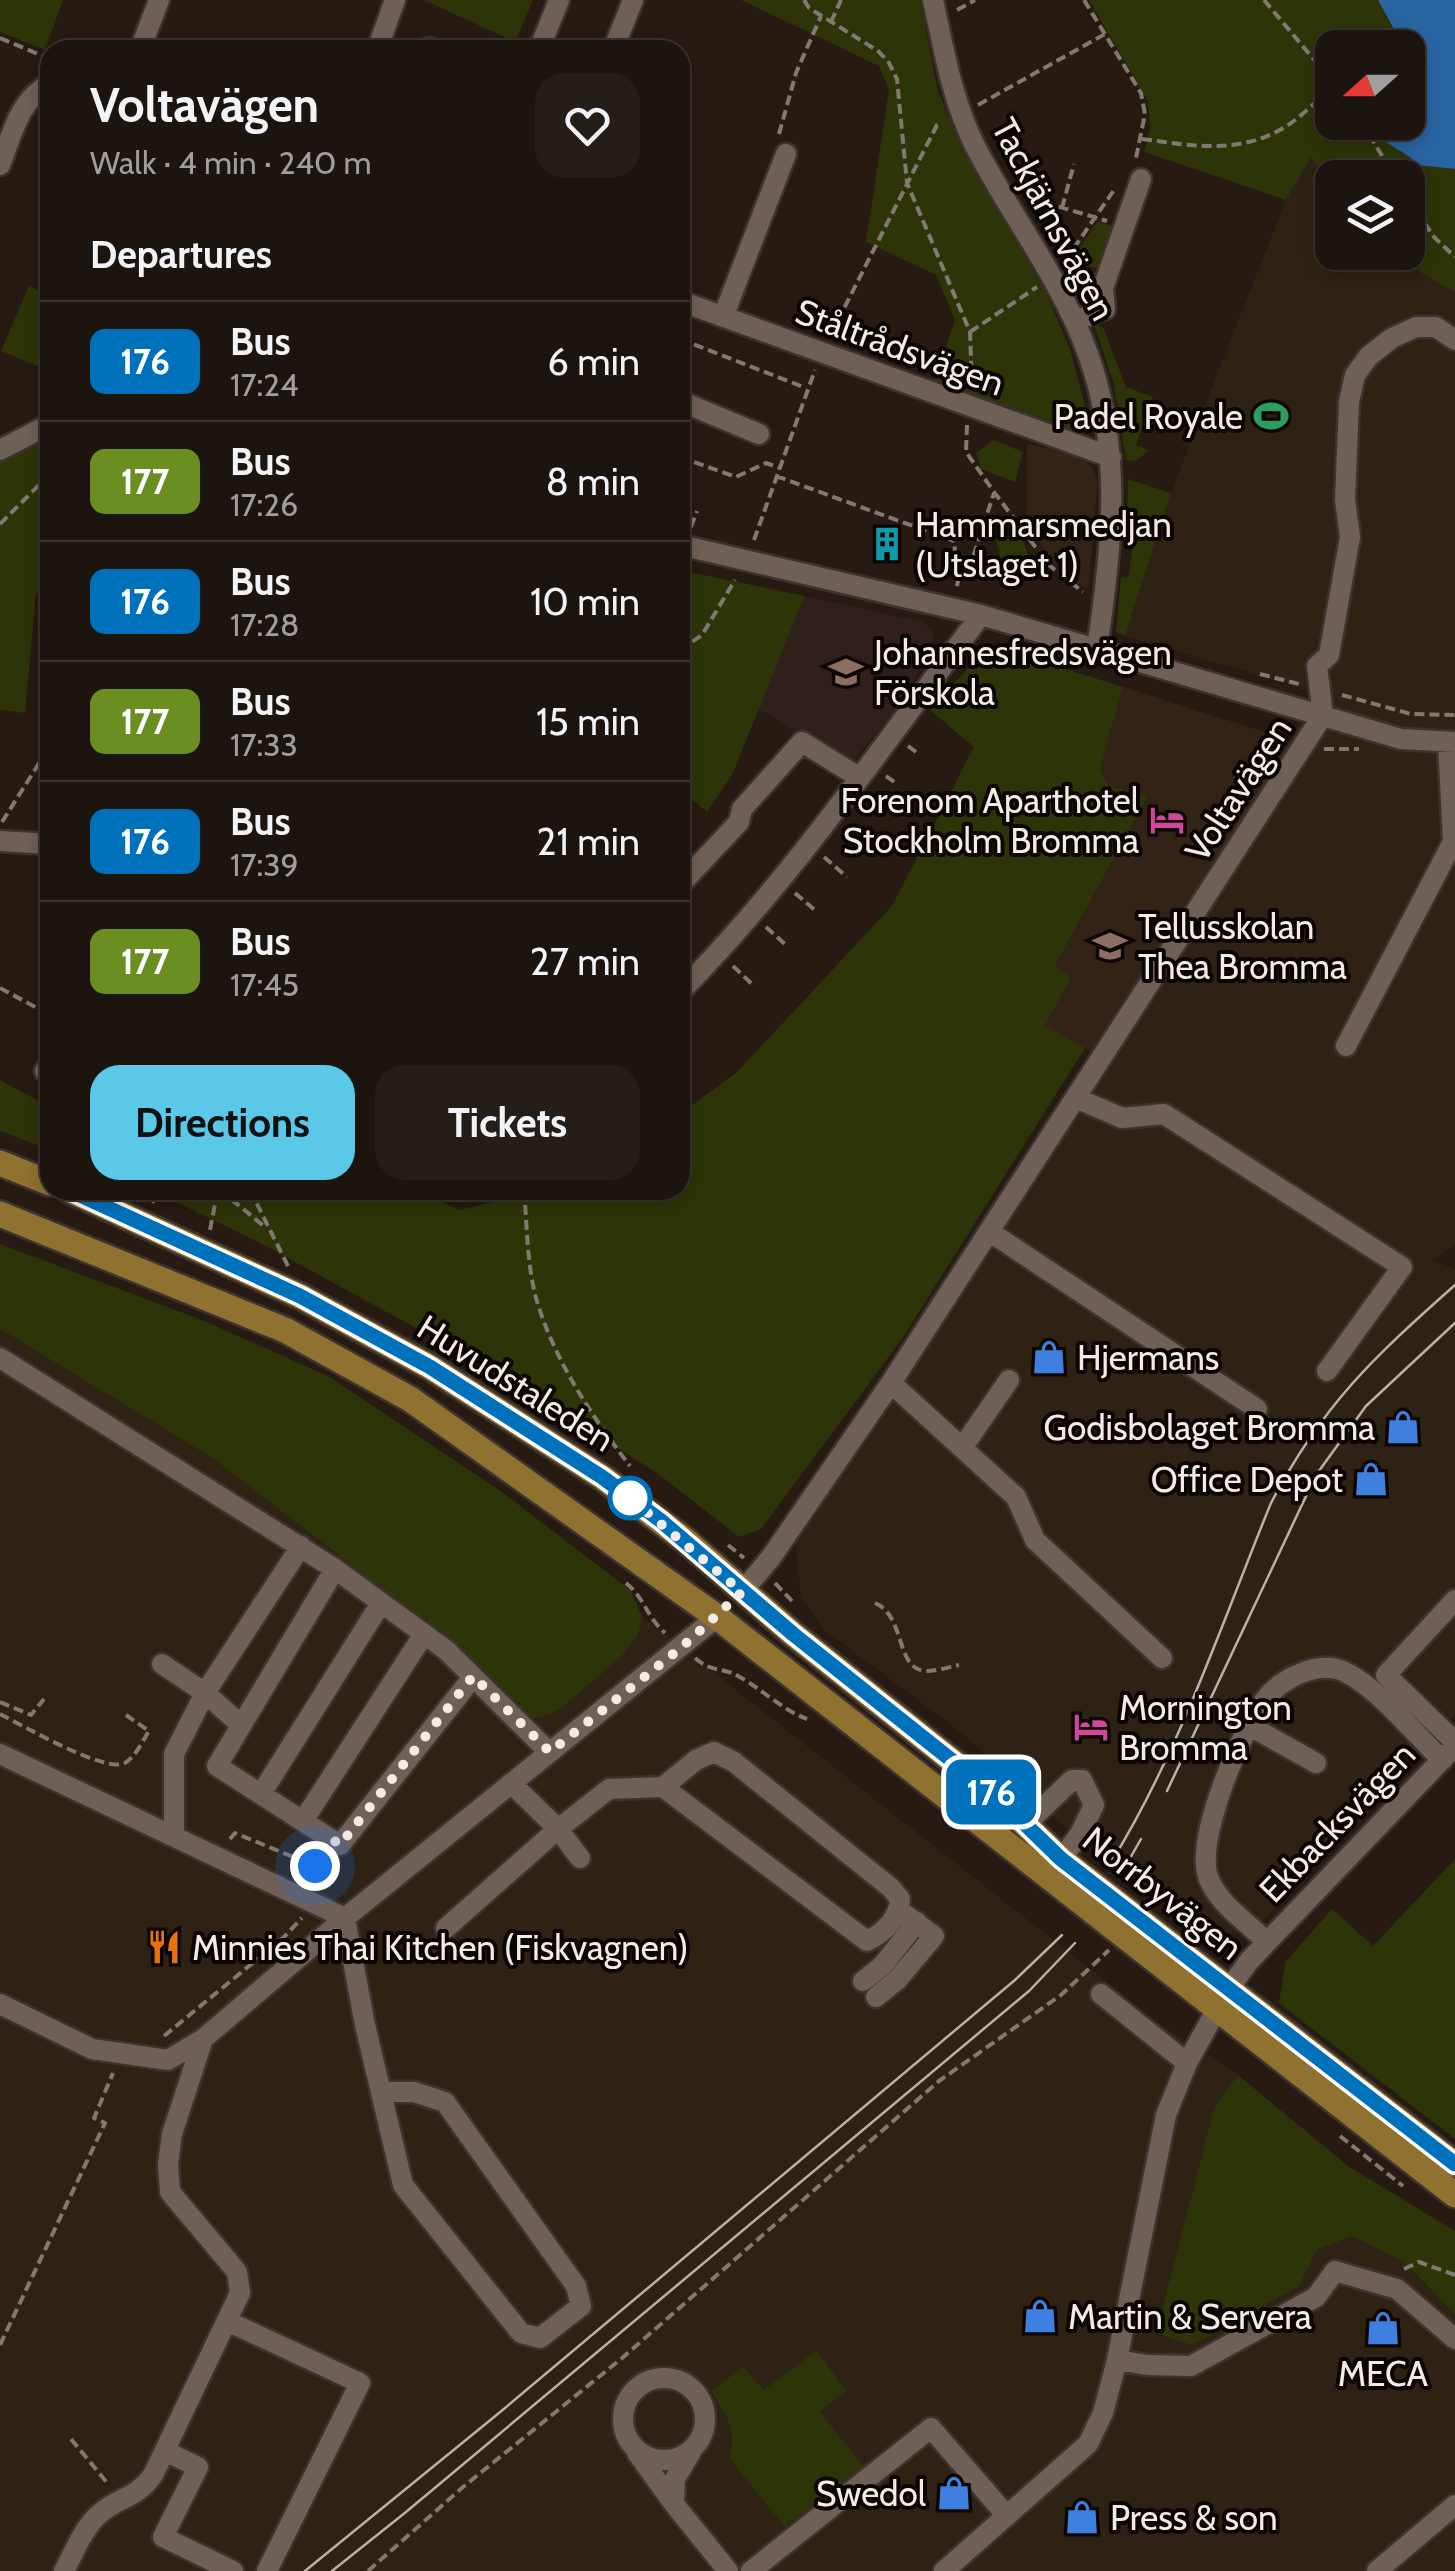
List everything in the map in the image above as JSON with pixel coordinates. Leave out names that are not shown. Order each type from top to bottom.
[{"type":"main road","points":[[0,1163],[40,1178]]},
{"type":"main road","name":"Huvudstaleden","points":[[91,1200],[300,1296],[430,1367],[602,1477],[672,1530],[742,1592]]},
{"type":"main road","name":"Huvudstaleden","points":[[0,1214],[285,1330],[348,1362],[410,1398],[717,1617]]},
{"type":"main road","points":[[717,1617],[742,1592]]},
{"type":"main road","name":"Norrbyvägen","points":[[742,1592],[994,1794],[1061,1859],[1455,2196]]},
{"type":"main road","name":"Norrbyvägen","points":[[717,1617],[1223,2000],[1455,2164]]},
{"type":"street","points":[[144,40],[159,0]]},
{"type":"street","points":[[381,40],[395,0]]},
{"type":"street","points":[[543,40],[559,0]]},
{"type":"street","points":[[617,40],[633,0]]},
{"type":"street","name":"Tackjärnsvägen","points":[[940,8],[952,91],[976,146],[1058,270],[1100,393],[1111,458],[1111,547],[1097,648]]},
{"type":"street","points":[[0,165],[23,107],[40,88]]},
{"type":"street","points":[[723,317],[786,154]]},
{"type":"street","points":[[1075,321],[1105,310],[1104,288],[1138,171]]},
{"type":"street","name":"Ståltrådsvägen","points":[[690,305],[1111,458]]},
{"type":"street","points":[[1323,716],[1317,666],[1330,654],[1350,537],[1344,500],[1349,402],[1355,375],[1369,356],[1392,338],[1416,327],[1436,327],[1455,340]]},
{"type":"street","points":[[690,405],[758,434]]},
{"type":"street","points":[[0,450],[40,429]]},
{"type":"street","points":[[690,543],[745,560],[981,615],[1401,739],[1452,742],[1453,842],[1346,1046]]},
{"type":"street","points":[[690,982],[809,845],[981,615]]},
{"type":"street","name":"Voltavägen","points":[[742,1592],[772,1556],[890,1383],[1323,716]]},
{"type":"street","points":[[690,874],[802,742],[860,778]]},
{"type":"street","points":[[0,841],[40,843]]},
{"type":"street","points":[[1076,1098],[1122,1118],[1164,1114],[1402,1268],[1326,1371]]},
{"type":"street","points":[[990,1232],[1257,1409]]},
{"type":"street","points":[[0,1358],[335,1569],[424,1634],[550,1752]]},
{"type":"street","points":[[962,1448],[1009,1380]]},
{"type":"street","points":[[890,1383],[1016,1497],[1034,1540],[1162,1658]]},
{"type":"street","points":[[174,1837],[174,1754],[206,1693],[301,1546]]},
{"type":"street","points":[[335,1569],[217,1766],[340,1845],[473,1676]]},
{"type":"street","points":[[1451,1749],[1386,1676],[1455,1600]]},
{"type":"street","points":[[261,1794],[382,1603]]},
{"type":"street","points":[[0,2004],[92,2049],[168,2060],[203,2039],[344,1918],[717,1617]]},
{"type":"street","points":[[303,1821],[424,1634]]},
{"type":"street","points":[[162,1664],[206,1693],[241,1725]]},
{"type":"street","points":[[1267,1942],[1212,1887],[1206,1869],[1210,1824],[1233,1760],[1264,1700],[1288,1678],[1316,1670],[1344,1670],[1451,1749]]},
{"type":"street","points":[[1250,1726],[1316,1762]]},
{"type":"street","name":"Ekbacksvägen","points":[[944,2571],[1088,2444],[1103,2413],[1117,2360],[1166,2114],[1187,2063],[1223,2000],[1267,1942],[1451,1749]]},
{"type":"street","points":[[446,1928],[609,1789],[662,1787],[696,1760],[714,1752],[734,1762],[891,1888],[908,1916],[934,1936],[897,1980],[870,1989]]},
{"type":"street","points":[[0,1754],[344,1918]]},
{"type":"street","points":[[1026,1824],[1072,1780],[1082,1780],[1094,1805],[1080,1834],[1061,1859]]},
{"type":"street","points":[[510,1784],[558,1829],[580,1858]]},
{"type":"street","points":[[662,1787],[867,1941],[908,1916]]},
{"type":"street","points":[[344,1918],[365,2026],[403,2185],[522,2333],[540,2338],[581,2306],[576,2286],[445,2102],[414,2092],[382,2092]]},
{"type":"street","points":[[1101,1994],[1187,2063]]},
{"type":"street","points":[[64,2571],[92,2520],[106,2508],[140,2492],[165,2451],[240,2293],[237,2272],[170,2192],[172,2134],[203,2039]]},
{"type":"street","points":[[1117,2360],[1191,2366],[1316,2296],[1335,2271],[1397,2290],[1455,2339]]},
{"type":"street","points":[[227,2321],[360,2383],[266,2571]]},
{"type":"street","points":[[674,2504],[675,2479],[702,2435],[705,2416],[696,2394],[684,2383],[668,2378],[647,2381],[630,2394],[622,2416],[624,2432],[674,2504],[728,2571]]},
{"type":"street","points":[[751,2571],[931,2428],[1006,2516]]},
{"type":"street","points":[[634,2448],[652,2460],[675,2460],[692,2450]]},
{"type":"street","points":[[165,2451],[198,2466],[164,2537],[233,2571]]},
{"type":"street","points":[[1377,2571],[1455,2505]]},
{"type":"path","points":[[804,0],[809,8],[888,60],[897,79],[908,184],[970,332],[973,382],[966,452],[1049,564],[1084,592],[1080,614],[1101,621]]},
{"type":"path","points":[[831,22],[840,0]]},
{"type":"path","points":[[940,8],[975,0]]},
{"type":"path","points":[[1084,0],[1141,93],[1145,114],[1138,171]]},
{"type":"path","points":[[1264,0],[1315,63]]},
{"type":"path","points":[[690,643],[702,634],[745,560],[821,353],[937,125],[1105,34]]},
{"type":"path","points":[[0,38],[40,55]]},
{"type":"path","points":[[1142,138],[1206,148],[1241,144],[1277,132],[1315,99]]},
{"type":"path","points":[[1062,208],[1074,164]]},
{"type":"path","points":[[970,332],[1058,270],[1114,190]]},
{"type":"path","points":[[1021,195],[1125,226]]},
{"type":"path","points":[[1425,224],[1455,257]]},
{"type":"path","points":[[1058,270],[1107,277]]},
{"type":"path","points":[[690,343],[808,389]]},
{"type":"path","points":[[690,461],[736,477],[766,462],[780,468]]},
{"type":"path","points":[[776,476],[954,541],[958,580],[974,554],[994,492]]},
{"type":"path","points":[[0,524],[40,484]]},
{"type":"path","points":[[690,526],[696,511]]},
{"type":"path","points":[[1255,673],[1411,714],[1455,715]]},
{"type":"path","points":[[0,825],[40,762]]},
{"type":"path","points":[[809,845],[847,877]]},
{"type":"path","points":[[780,879],[817,912]]},
{"type":"path","points":[[752,914],[787,946]]},
{"type":"path","points":[[719,952],[754,985]]},
{"type":"path","points":[[0,988],[40,1010]]},
{"type":"path","points":[[210,1232],[216,1200]]},
{"type":"path","points":[[230,1200],[268,1230]]},
{"type":"path","points":[[254,1200],[289,1268]]},
{"type":"path","points":[[525,1200],[536,1295],[548,1331],[592,1416],[630,1466]]},
{"type":"path","points":[[614,1573],[641,1596],[648,1618]]},
{"type":"path","points":[[875,1603],[887,1608],[895,1620],[906,1659],[916,1668],[924,1671],[959,1666]]},
{"type":"path","points":[[0,1702],[31,1715],[44,1700]]},
{"type":"path","points":[[0,1714],[106,1764],[127,1762],[149,1731]]},
{"type":"path","points":[[126,1715],[157,1737]]},
{"type":"path","points":[[229,1840],[236,1833],[315,1866],[332,1839]]},
{"type":"path","points":[[164,2036],[283,1938],[314,1904]]},
{"type":"path","points":[[368,2571],[939,2081],[1061,1995],[1116,1943]]},
{"type":"path","points":[[0,2346],[106,2123],[94,2118],[115,2068]]},
{"type":"path","points":[[1376,2283],[1419,2262],[1455,2275]]},
{"type":"shaded area","points":[[1311,156],[1315,162],[1315,270],[1416,270],[1455,292],[1455,1244],[1434,1261],[1455,1269],[1455,1715],[1258,1926],[1209,1940],[1094,1853],[962,1733],[824,1630],[801,1598],[794,1519],[1292,741],[1314,692],[1125,636],[1171,493],[1286,200]]},
{"type":"shaded area","points":[[1027,444],[1078,455],[1092,467],[1098,481],[1088,589],[1060,572],[1026,522]]},
{"type":"shaded area","name":"Johannesfredsvägen Förskola","points":[[805,596],[923,622],[934,632],[931,649],[906,696],[853,762],[758,709]]},
{"type":"shaded area","points":[[1123,687],[1292,741],[1093,1053],[1044,1025],[1070,979],[1055,966],[1148,797],[1109,786],[1100,769]]},
{"type":"shaded area","points":[[0,1329],[214,1459],[462,1651],[515,1709],[550,1715],[564,1706],[621,1657],[638,1636],[642,1616],[1160,2024],[1238,2075],[1215,2105],[1163,2305],[1299,2286],[1317,2250],[1352,2236],[1404,2262],[1455,2314],[1455,2571],[0,2571]]},
{"type":"green space","points":[[0,0],[63,0],[49,40],[40,40],[40,48],[0,32]]},
{"type":"green space","points":[[424,0],[533,0],[516,40]]},
{"type":"green space","points":[[741,0],[920,0],[938,91],[964,152],[1046,292],[1070,349],[1089,421],[1076,434],[933,385],[955,320],[936,275],[866,242],[889,90],[879,66]]},
{"type":"green space","points":[[1089,0],[1378,0],[1394,30],[1315,30],[1315,140],[1390,140],[1418,160],[1315,163],[1311,157],[1286,200],[1144,152],[1150,129],[1148,101]]},
{"type":"green space","points":[[1425,163],[1455,169],[1455,292],[1416,270],[1425,270]]},
{"type":"green space","points":[[1097,222],[1117,227],[1102,270],[1071,261]]},
{"type":"green space","points":[[29,286],[40,291],[40,367],[1,351]]},
{"type":"green space","points":[[1094,324],[1103,327],[1126,387],[1153,397],[1136,445],[1149,450],[1137,460],[1126,461],[1114,385]]},
{"type":"green space","points":[[40,440],[40,593],[36,593],[25,713],[0,710],[0,461]]},
{"type":"green space","points":[[994,440],[1023,452],[1015,482],[981,469],[976,453]]},
{"type":"green space","points":[[1128,479],[1171,493],[1125,636],[1116,632],[1121,577],[1128,578],[1135,531],[1127,529]]},
{"type":"green space","points":[[1020,532],[1034,572],[1006,580],[995,537]]},
{"type":"green space","points":[[690,572],[805,596],[732,775],[707,812],[690,798]]},
{"type":"green space","points":[[1005,650],[1123,687],[1100,769],[1109,786],[1148,796],[1055,966],[1071,978],[1045,1025],[1085,1048],[902,1339],[761,1529],[739,1537],[661,1476],[526,1388],[264,1245],[172,1200],[438,1200],[459,1210],[503,1200],[690,1200],[690,1107],[737,1072],[892,906],[974,747],[930,710],[979,656]]},
{"type":"green space","points":[[0,1080],[40,1102],[40,1146],[0,1131]]},
{"type":"green space","points":[[0,1244],[202,1320],[328,1376],[502,1492],[630,1590],[642,1616],[638,1636],[621,1657],[550,1715],[533,1718],[515,1709],[462,1651],[214,1459],[0,1329]]},
{"type":"green space","points":[[1455,1859],[1455,2139],[1279,2003],[1286,1961],[1332,1909],[1373,1946]]},
{"type":"green space","points":[[1238,2075],[1348,2166],[1455,2231],[1455,2314],[1404,2262],[1352,2236],[1317,2250],[1299,2286],[1193,2345],[1164,2336],[1163,2305],[1215,2105]]},
{"type":"green space","points":[[816,2351],[846,2390],[820,2412],[863,2466],[785,2527],[729,2458],[731,2431],[711,2391],[743,2367],[764,2390]]},
{"type":"water","points":[[1378,0],[1455,0],[1455,169],[1425,166],[1425,160],[1412,160],[1385,140],[1425,140],[1425,30],[1394,30]]},
{"type":"tram line","points":[[1110,1864],[1178,1733],[1271,1503],[1290,1468],[1352,1384],[1455,1285]]},
{"type":"tram line","points":[[1167,1791],[1316,1475],[1366,1406],[1455,1323]]},
{"type":"tram line","points":[[1121,1874],[1141,1839]]},
{"type":"tram line","points":[[305,2571],[1015,1980],[1062,1935]]},
{"type":"tram line","points":[[332,2571],[1029,1991],[1075,1943]]},
{"type":"bus line","name":"176","points":[[92,1200],[300,1296],[430,1367],[602,1477],[685,1540],[793,1634],[994,1794],[1061,1859],[1455,2164]]},
{"type":"place","name":"Padel Royale","points":[[1271,416]]},
{"type":"place","name":"Hammarsmedjan (Utslaget 1)","points":[[887,544]]},
{"type":"place","name":"Johannesfredsvägen Förskola","points":[[846,672]]},
{"type":"place","name":"Forenom Aparthotel Stockholm Bromma","points":[[1167,820]]},
{"type":"place","name":"Tellusskolan Thea Bromma","points":[[1110,946]]},
{"type":"place","name":"Hjermans","points":[[1049,1357]]},
{"type":"place","name":"Godisbolaget Bromma","points":[[1403,1427]]},
{"type":"place","name":"Office Depot","points":[[1371,1479]]},
{"type":"place","name":"Mornington Bromma","points":[[1091,1727]]},
{"type":"place","name":"Minnies Thai Kitchen (Fiskvagnen)","points":[[164,1947]]},
{"type":"place","name":"Martin & Servera","points":[[1040,2316]]},
{"type":"place","name":"MECA","points":[[1383,2328]]},
{"type":"place","name":"Swedol","points":[[954,2493]]},
{"type":"place","name":"Press & son","points":[[1082,2517]]},
{"type":"route","points":[[315,1866],[332,1839],[340,1845],[473,1676],[550,1752],[682,1647],[742,1592],[685,1540],[630,1498]]}]
